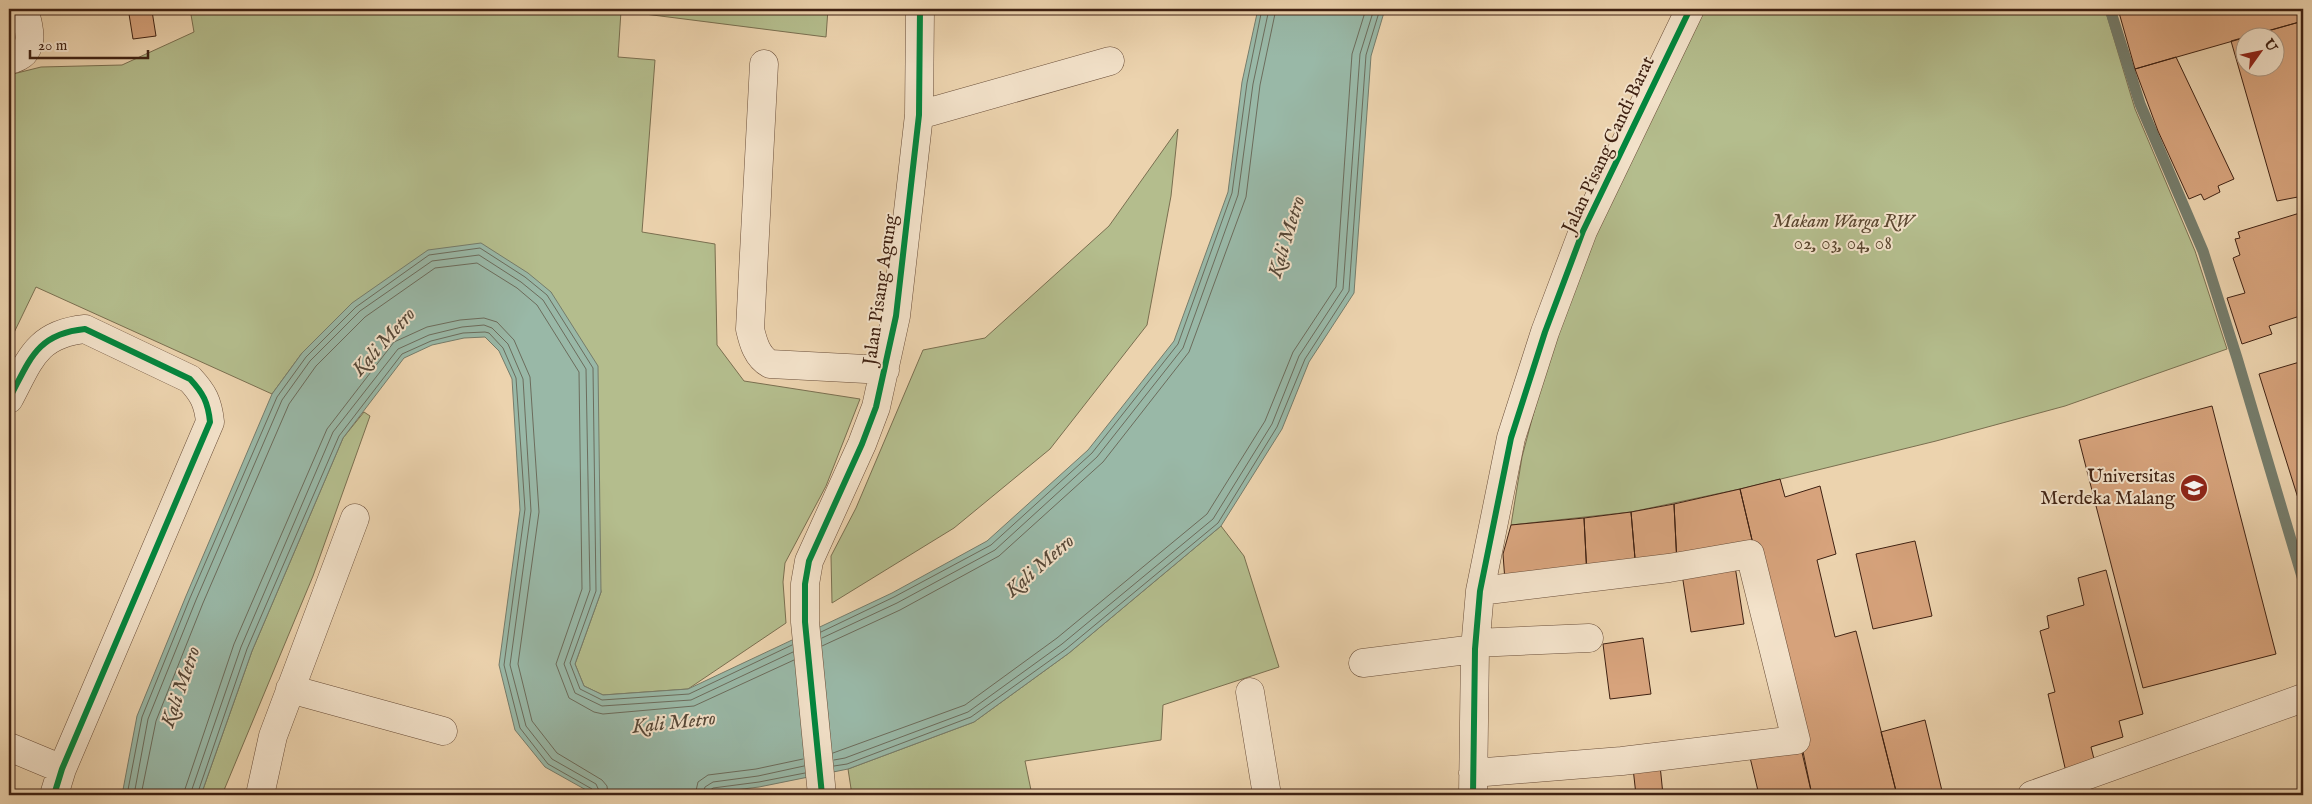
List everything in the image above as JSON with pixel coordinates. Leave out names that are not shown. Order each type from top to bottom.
[{"type":"street","points":[[9,60],[23,54],[29,45],[31,34],[24,9]]},
{"type":"street","name":"Jalan Pisang Agung","points":[[822,795],[805,622],[805,584],[809,560],[862,444],[876,407],[896,316],[919,114],[920,9]]},
{"type":"street","name":"Jalan Pisang Candi Barat","points":[[1473,784],[1475,646],[1480,592],[1511,438],[1545,332],[1583,231],[1690,9]]},
{"type":"street","points":[[919,114],[1110,62]]},
{"type":"street","points":[[764,64],[750,329],[753,342],[761,356],[770,364],[885,370]]},
{"type":"street","points":[[9,399],[30,360],[44,343],[53,336],[67,331],[85,329],[190,379],[202,392],[210,422],[62,769],[54,795]]},
{"type":"street","points":[[260,795],[273,736],[355,518]]},
{"type":"street","points":[[1473,784],[1622,761],[1796,740],[1750,554],[1668,568],[1480,592]]},
{"type":"street","points":[[1363,662],[1475,646],[1589,638]]},
{"type":"street","points":[[290,688],[443,731]]},
{"type":"street","points":[[1250,692],[1267,795]]},
{"type":"street","points":[[2032,795],[2303,698]]},
{"type":"street","points":[[9,747],[62,769]]},
{"type":"green space","points":[[190,9],[828,9],[826,37],[621,11],[618,57],[655,60],[642,232],[715,244],[717,345],[744,381],[860,399],[826,486],[785,563],[783,582],[786,623],[688,689],[603,695],[584,686],[575,664],[601,592],[551,292],[302,353],[272,394],[36,287],[9,343],[9,75],[41,67],[122,65],[194,32]]},
{"type":"green space","name":"Makam Warga RW 02, 03, 04, 08","points":[[1703,9],[2105,9],[2135,109],[2195,251],[2227,349],[2065,406],[1936,441],[1740,489],[1631,512],[1511,525],[1522,457],[1541,385],[1589,242]]},
{"type":"green space","points":[[1178,129],[1171,196],[1147,325],[1050,449],[954,528],[832,603],[831,556],[856,508],[923,350],[985,338],[1109,226]]},
{"type":"green space","points":[[364,412],[370,416],[313,576],[222,795],[201,795],[252,651],[343,438]]},
{"type":"green space","points":[[1221,526],[1244,556],[1279,667],[1163,705],[1161,740],[1025,761],[1032,795],[852,795],[848,769],[974,722],[1069,653]]},
{"type":"water","name":"Kali Metro","points":[[1258,9],[1385,9],[1371,56],[1354,293],[1309,362],[1282,429],[1221,526],[1069,653],[974,722],[848,769],[759,787],[695,795],[595,795],[545,767],[515,730],[499,665],[520,510],[512,379],[499,351],[485,337],[464,338],[432,345],[404,358],[343,438],[252,651],[201,795],[122,795],[137,716],[272,394],[302,353],[352,303],[428,250],[481,243],[528,273],[551,292],[598,366],[601,592],[575,664],[584,686],[603,695],[688,689],[892,593],[987,541],[1088,450],[1174,341],[1228,192],[1242,82]]},
{"type":"building","points":[[2118,9],[2303,9],[2303,21],[2278,28],[2234,28],[2234,41],[2135,69]]},
{"type":"building","points":[[152,11],[156,36],[133,39],[129,14]]},
{"type":"building","points":[[2303,21],[2303,196],[2277,201],[2242,78],[2284,78],[2284,28],[2278,28]]},
{"type":"building","points":[[2234,40],[2234,51],[2231,41]]},
{"type":"building","points":[[2176,57],[2234,179],[2218,186],[2220,192],[2204,200],[2201,194],[2189,199],[2158,131],[2135,69]]},
{"type":"building","points":[[2303,212],[2303,315],[2269,326],[2272,334],[2242,344],[2227,298],[2245,293],[2233,258],[2240,255],[2235,239],[2240,238],[2238,232]]},
{"type":"building","points":[[2303,361],[2303,514],[2259,374]]},
{"type":"building","points":[[2212,406],[2276,654],[2143,688],[2079,440]]},
{"type":"building","points":[[1780,479],[1785,497],[1820,486],[1836,554],[1817,560],[1835,637],[1856,631],[1897,795],[1812,795],[1740,489]]},
{"type":"building","points":[[1740,489],[1754,548],[1677,564],[1674,504]]},
{"type":"building","points":[[1674,504],[1677,564],[1636,570],[1631,512]]},
{"type":"building","points":[[1631,512],[1636,570],[1587,576],[1584,518]]},
{"type":"building","points":[[1584,518],[1587,576],[1505,581],[1503,554],[1511,525]]},
{"type":"building","points":[[1915,541],[1932,616],[1873,629],[1856,554]]},
{"type":"building","points":[[1735,566],[1744,624],[1691,632],[1682,574]]},
{"type":"building","points":[[2106,570],[2143,714],[2119,721],[2123,737],[2091,747],[2095,763],[2066,772],[2048,694],[2055,692],[2040,631],[2049,628],[2047,616],[2084,605],[2078,578]]},
{"type":"building","points":[[1643,638],[1651,694],[1610,699],[1603,644]]},
{"type":"building","points":[[1925,720],[1943,795],[1897,795],[1881,732]]},
{"type":"building","points":[[1801,742],[1812,795],[1759,795],[1748,749]]},
{"type":"building","points":[[1660,765],[1663,795],[1636,795],[1633,768]]},
{"type":"waterway","points":[[2110,9],[2140,104],[2203,251],[2303,580]]},
{"type":"cycle path","points":[[822,795],[805,622],[805,584],[809,561],[862,444],[876,407],[896,316],[919,115],[920,9]]},
{"type":"cycle path","points":[[1473,795],[1475,649],[1480,591],[1511,438],[1545,332],[1583,231],[1690,9]]},
{"type":"cycle path","points":[[9,399],[36,351],[55,337],[85,329],[190,379],[204,398],[210,422],[62,769],[54,795]]},
{"type":"place","name":"Universitas Merdeka Malang","points":[[2194,488]]}]
